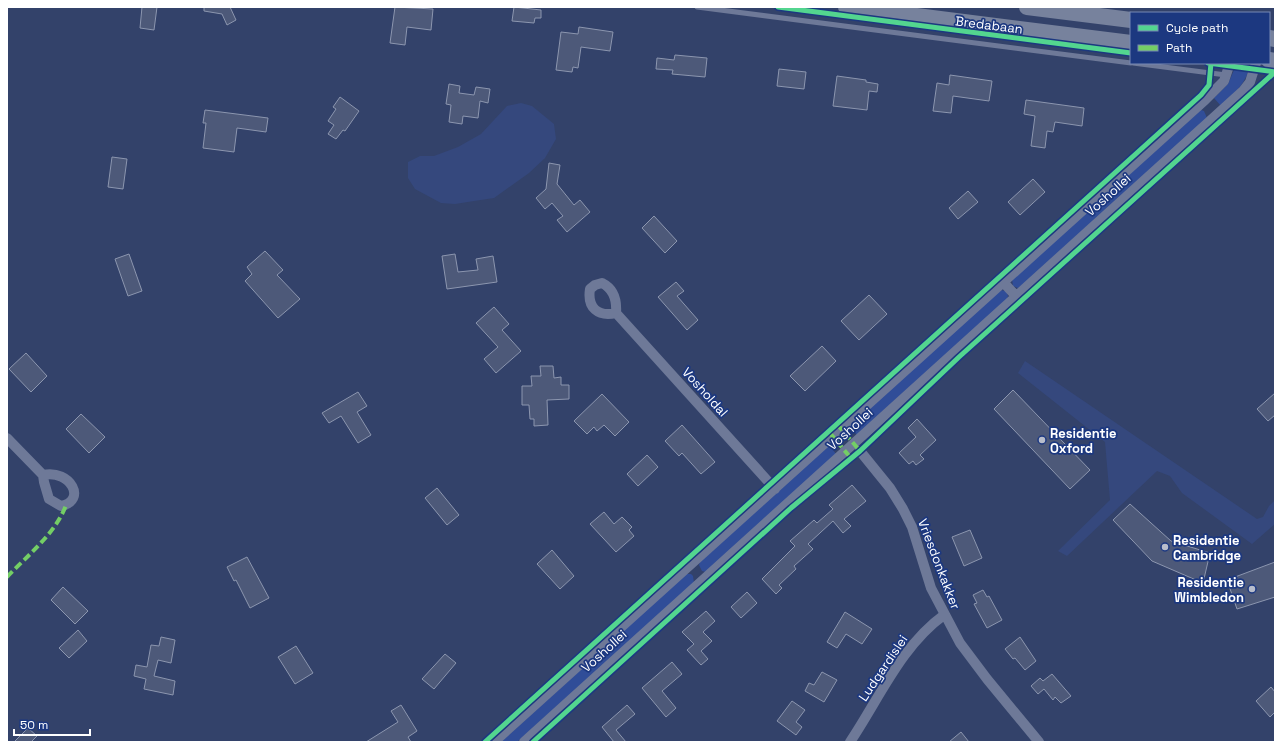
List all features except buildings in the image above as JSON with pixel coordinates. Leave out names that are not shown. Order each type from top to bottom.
[{"type":"main road","name":"Bredabaan","points":[[846,7],[1130,43]]},
{"type":"main road","name":"Bredabaan","points":[[1028,7],[1130,20]]},
{"type":"street","name":"Voshollei","points":[[494,742],[1205,100],[1221,85],[1227,75],[1230,64]]},
{"type":"street","name":"Voshollei","points":[[524,742],[1248,86],[1256,64]]},
{"type":"street","points":[[1205,100],[1217,113]]},
{"type":"street","points":[[1003,282],[1016,296]]},
{"type":"street","name":"Vosholdal","points":[[616,313],[775,489]]},
{"type":"street","points":[[7,438],[44,475]]},
{"type":"street","name":"Vriesdonkakker","points":[[860,451],[890,488],[903,509],[912,527],[931,588],[960,643],[987,679],[1039,742]]},
{"type":"street","points":[[690,566],[702,580]]},
{"type":"street","name":"Ludgardislei","points":[[850,742],[905,656],[930,625],[944,615]]},
{"type":"lane","points":[[697,7],[1130,63]]},
{"type":"lane","points":[[1140,64],[1227,75]]},
{"type":"shaded area","points":[[1234,70],[1248,72],[1240,86],[1221,106],[1214,98],[1228,84]]},
{"type":"shaded area","points":[[521,103],[532,106],[554,124],[556,139],[545,158],[529,173],[494,198],[455,204],[441,203],[415,189],[408,178],[408,162],[420,156],[434,156],[458,147],[481,134],[507,106]]},
{"type":"shaded area","points":[[1201,110],[1204,111],[1207,118],[1020,287],[1018,288],[1013,286],[1012,279]]},
{"type":"shaded area","points":[[1000,290],[1006,291],[1008,296],[1007,299],[857,435],[849,426]]},
{"type":"shaded area","points":[[1025,361],[1257,519],[1263,517],[1269,506],[1275,500],[1275,524],[1252,544],[1182,493],[1170,476],[1157,471],[1067,556],[1058,551],[1110,500],[1105,442],[1018,373]]},
{"type":"shaded area","points":[[829,445],[836,454],[706,572],[702,571],[699,565],[700,562]]},
{"type":"shaded area","points":[[686,574],[691,574],[693,576],[694,583],[517,742],[501,742]]},
{"type":"marked path","points":[[837,424],[860,451]]},
{"type":"marked path","points":[[829,432],[850,457]]},
{"type":"marked path","points":[[7,577],[48,535],[66,505]]},
{"type":"cycle path","points":[[778,7],[1130,53]]},
{"type":"cycle path","points":[[485,742],[1201,95],[1209,85],[1211,64]]},
{"type":"cycle path","points":[[1215,64],[1275,72]]},
{"type":"cycle path","points":[[533,742],[791,508],[860,451],[959,357],[1275,72]]},
{"type":"place","name":"Residentie Oxford","points":[[1042,440]]},
{"type":"place","name":"Residentie Cambridge","points":[[1165,547]]},
{"type":"place","name":"Residentie Wimbledon","points":[[1252,589]]}]
